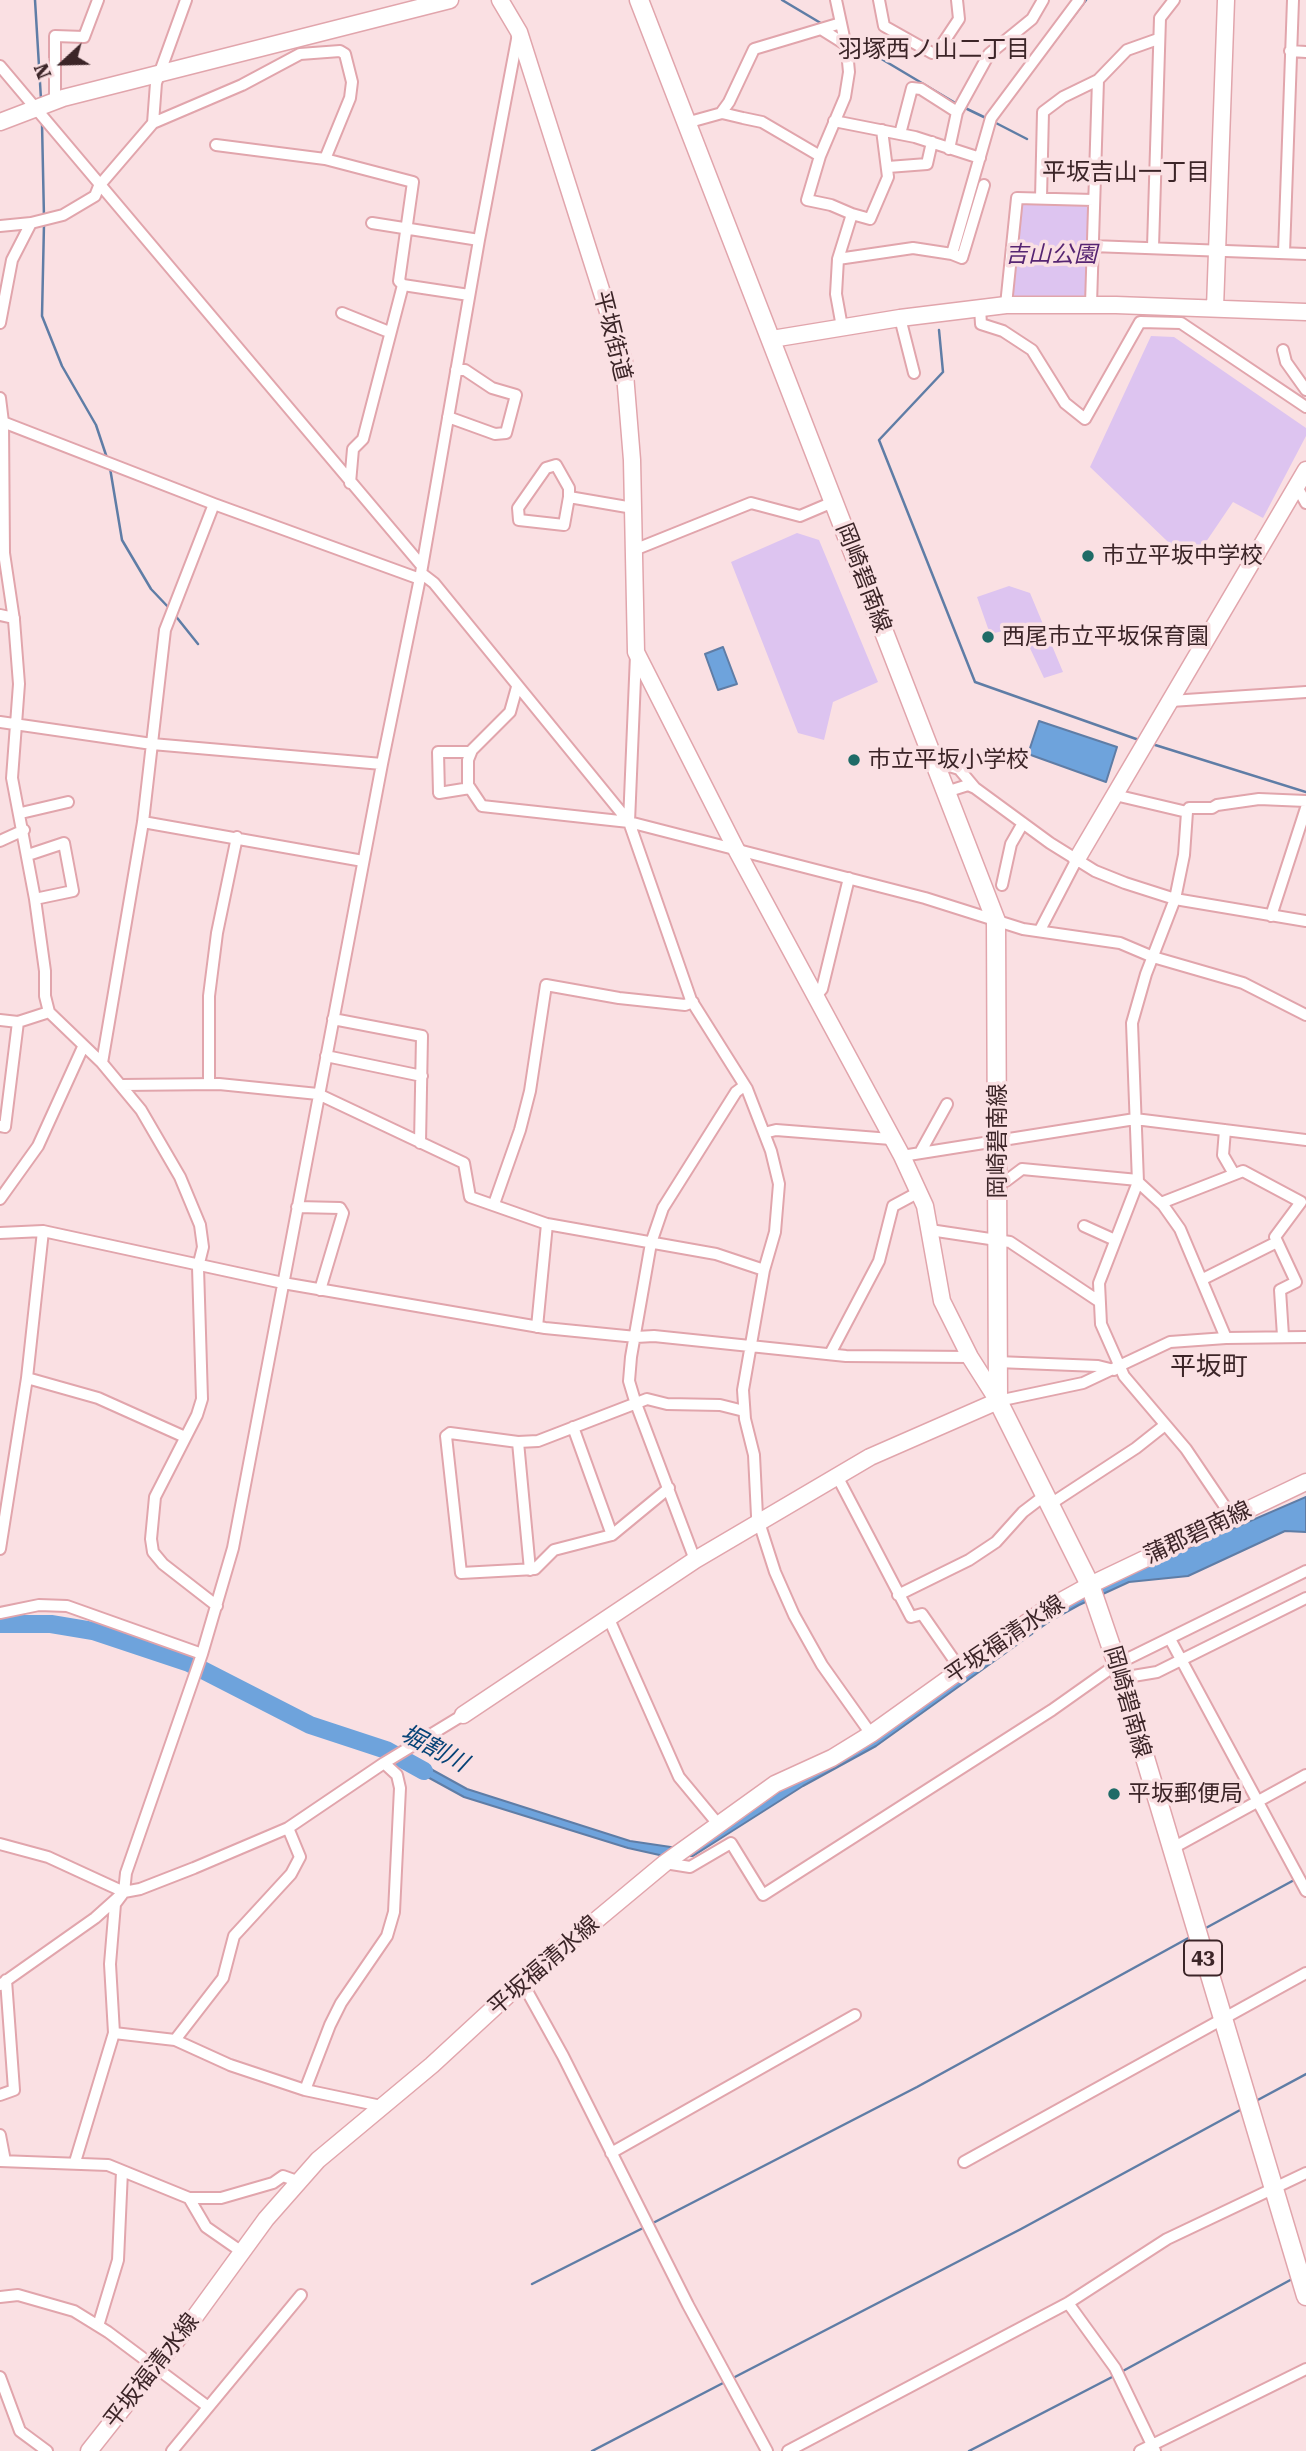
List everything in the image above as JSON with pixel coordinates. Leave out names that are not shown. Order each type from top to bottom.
[{"type":"main road","name":"岡崎碧南線","points":[[639,0],[996,922],[998,1401],[1092,1590],[1102,1619],[1306,2296]]},
{"type":"street","points":[[55,100],[55,36],[84,37],[98,0]]},
{"type":"street","points":[[153,123],[160,73],[186,0]]},
{"type":"street","points":[[0,122],[55,100],[450,0]]},
{"type":"street","name":"平坂街道","points":[[500,0],[519,32],[624,362],[633,508],[636,652]]},
{"type":"street","points":[[836,0],[849,72],[845,97],[820,156],[807,200],[831,205],[870,219],[888,177],[882,130]]},
{"type":"street","points":[[879,0],[884,26],[932,53],[937,52],[958,19],[957,0]]},
{"type":"street","points":[[949,149],[957,111],[989,54],[1031,19],[1043,0]]},
{"type":"street","points":[[838,259],[913,248],[955,255],[977,190],[980,158],[991,118],[1003,98],[1079,0]]},
{"type":"street","points":[[1153,247],[1158,39],[1160,18],[1174,0]]},
{"type":"street","points":[[1214,308],[1226,0]]},
{"type":"street","points":[[1284,253],[1293,0]]},
{"type":"street","points":[[720,113],[729,102],[754,49],[841,23]]},
{"type":"street","points":[[821,29],[845,44]]},
{"type":"street","points":[[75,2162],[114,2033],[110,1965],[115,1905],[124,1892],[126,1873],[202,1654],[233,1548],[318,1094],[421,573],[478,240],[519,32]]},
{"type":"street","points":[[1041,198],[1043,112],[1055,102],[1098,80],[1127,50],[1158,39]]},
{"type":"street","points":[[0,226],[31,223],[63,215],[95,196],[99,186],[153,123],[242,85],[300,54],[340,51],[345,54],[352,82],[350,98],[325,159]]},
{"type":"street","points":[[1290,51],[1306,52]]},
{"type":"street","points":[[0,66],[350,483],[421,573],[434,583],[629,822]]},
{"type":"street","points":[[1090,304],[1098,80]]},
{"type":"street","points":[[900,134],[912,88],[920,89],[957,111]]},
{"type":"street","points":[[686,122],[720,113],[762,122],[820,156]]},
{"type":"street","points":[[834,121],[932,142],[980,158]]},
{"type":"street","points":[[888,167],[927,164],[932,142]]},
{"type":"street","points":[[216,145],[325,159],[413,182],[399,281],[403,285],[469,295]]},
{"type":"street","points":[[1006,305],[1017,198],[1093,200]]},
{"type":"street","points":[[842,327],[836,294],[838,259],[852,214]]},
{"type":"street","points":[[0,323],[4,285],[12,260],[31,223]]},
{"type":"street","points":[[372,223],[478,240]]},
{"type":"street","points":[[1092,246],[1306,254]]},
{"type":"street","points":[[350,483],[353,449],[363,439],[388,332],[400,305],[403,285]]},
{"type":"street","points":[[772,339],[900,318],[1006,305],[1090,304],[1306,312]]},
{"type":"street","points":[[980,308],[981,324],[1003,331],[1032,350],[1065,403],[1085,419],[1140,322],[1181,323],[1305,405]]},
{"type":"street","points":[[342,313],[388,332]]},
{"type":"street","points":[[900,318],[914,373]]},
{"type":"street","points":[[1283,350],[1286,362],[1306,390]]},
{"type":"street","points":[[448,417],[495,434],[506,433],[516,395],[492,388],[465,370],[456,370]]},
{"type":"street","points":[[0,398],[3,571],[14,618],[19,684],[13,780],[35,899],[49,1012],[102,1063],[141,1110],[180,1177],[200,1224],[203,1247],[198,1267],[202,1399],[155,1497],[153,1552],[217,1606]]},
{"type":"street","points":[[2,422],[214,504],[421,573]]},
{"type":"street","points":[[556,465],[569,488],[569,497],[564,525],[519,520],[518,508],[546,468],[556,465]]},
{"type":"street","points":[[1040,930],[1077,859],[1306,470]]},
{"type":"street","points":[[1296,485],[1306,503]]},
{"type":"street","points":[[569,497],[633,508]]},
{"type":"street","points":[[634,550],[751,503],[800,516],[833,502]]},
{"type":"street","points":[[102,1063],[143,822],[165,630],[214,504]]},
{"type":"street","points":[[0,615],[14,618]]},
{"type":"street","points":[[636,652],[629,822],[640,863],[693,1002],[744,1087],[764,1133],[779,1184],[775,1232],[764,1270],[743,1390],[744,1411],[754,1455],[759,1522],[775,1572],[794,1615],[822,1665],[871,1734]]},
{"type":"street","points":[[636,652],[737,850],[902,1156],[919,1192],[930,1230],[942,1301],[970,1357],[998,1401]]},
{"type":"street","points":[[517,687],[510,712],[471,751],[468,760],[470,788],[482,806],[629,822],[849,878],[1023,929],[1120,943],[1153,957],[1243,983],[1306,1015]]},
{"type":"street","points":[[1171,701],[1306,692]]},
{"type":"street","points":[[0,722],[18,727],[152,744],[382,764]]},
{"type":"street","points":[[470,788],[439,793],[438,752],[471,751]]},
{"type":"street","points":[[936,767],[943,764],[959,769],[975,788]]},
{"type":"street","points":[[0,785],[13,780]]},
{"type":"street","points":[[946,792],[968,785],[975,788],[1077,859],[1125,883],[1175,900],[1306,921]]},
{"type":"street","points":[[1115,794],[1187,812]]},
{"type":"street","points":[[1232,1517],[1165,1425],[1117,1368],[1101,1324],[1097,1300],[1103,1267],[1138,1181],[1132,1023],[1135,1007],[1175,900],[1184,855],[1187,812],[1189,808],[1212,808],[1259,799],[1306,801]]},
{"type":"street","points":[[21,813],[68,802]]},
{"type":"street","points":[[1271,916],[1306,808]]},
{"type":"street","points":[[143,822],[363,861]]},
{"type":"street","points":[[1002,885],[1011,844],[1023,823]]},
{"type":"street","points":[[0,841],[24,830]]},
{"type":"street","points":[[209,1084],[209,996],[217,933],[237,837]]},
{"type":"street","points":[[28,855],[64,843],[73,891],[35,899]]},
{"type":"street","points":[[816,996],[822,989],[849,878]]},
{"type":"street","points":[[494,1204],[520,1130],[530,1091],[547,985],[619,998],[685,1005],[693,1002]]},
{"type":"street","points":[[0,1020],[18,1022],[49,1012]]},
{"type":"street","points":[[333,1019],[422,1037],[420,1143]]},
{"type":"street","points":[[0,1126],[5,1127],[18,1022]]},
{"type":"street","points":[[0,1198],[38,1146],[83,1047]]},
{"type":"street","points":[[326,1056],[422,1076]]},
{"type":"street","points":[[122,1085],[209,1084],[318,1094],[464,1163],[470,1197],[547,1224],[627,1236],[651,1243],[716,1254],[764,1270]]},
{"type":"street","points":[[695,1560],[629,1381],[651,1243],[668,1199],[736,1091],[744,1087]]},
{"type":"street","points":[[921,1151],[947,1104]]},
{"type":"street","points":[[902,1156],[1135,1119],[1306,1140]]},
{"type":"street","points":[[764,1133],[776,1130],[891,1139]]},
{"type":"street","points":[[1225,1130],[1223,1155],[1234,1174]]},
{"type":"street","points":[[998,1181],[1006,1181],[1022,1169],[1138,1181],[1161,1203],[1180,1229],[1226,1338]]},
{"type":"street","points":[[1161,1203],[1234,1174],[1247,1172],[1301,1202],[1276,1233],[1277,1242],[1296,1282],[1280,1290],[1283,1336]]},
{"type":"street","points":[[830,1354],[879,1262],[893,1206],[919,1192]]},
{"type":"street","points":[[297,1207],[341,1208],[343,1213],[320,1290]]},
{"type":"street","points":[[537,1327],[547,1224]]},
{"type":"street","points":[[1084,1226],[1115,1240]]},
{"type":"street","points":[[930,1230],[998,1240],[1024,1248],[1097,1300]]},
{"type":"street","points":[[0,1549],[27,1378],[43,1231]]},
{"type":"street","points":[[0,1233],[43,1231],[198,1267],[537,1327],[830,1354],[970,1357]]},
{"type":"street","points":[[1203,1279],[1277,1242]]},
{"type":"street","points":[[0,2095],[14,2090],[3,1982],[95,1918],[124,1892],[141,1889],[288,1828],[695,1560],[837,1476],[901,1441],[998,1401],[1083,1383],[1163,1345],[1226,1338],[1306,1337]]},
{"type":"street","points":[[997,1362],[1117,1368]]},
{"type":"street","points":[[27,1378],[99,1398],[185,1437]]},
{"type":"street","points":[[668,1488],[612,1535],[555,1550],[530,1570],[461,1573],[446,1436],[450,1433],[518,1442],[538,1441],[635,1401],[648,1399],[667,1404],[720,1405],[744,1411]]},
{"type":"street","points":[[898,1595],[969,1560],[996,1542],[1023,1512],[1136,1448],[1165,1425]]},
{"type":"street","points":[[573,1426],[612,1535]]},
{"type":"street","points":[[518,1442],[530,1570]]},
{"type":"street","points":[[837,1476],[911,1618],[922,1614],[961,1670]]},
{"type":"street","name":"蒲郡碧南線","points":[[1092,1590],[1306,1482]]},
{"type":"street","points":[[665,1863],[690,1867],[731,1843],[763,1895],[1052,1710],[1170,1639],[1306,1571]]},
{"type":"street","name":"平坂福清水線","points":[[89,2451],[297,2181],[381,2106],[432,2065],[522,1982],[665,1863],[775,1784],[832,1758],[871,1734],[1043,1611],[1092,1590]]},
{"type":"street","points":[[1119,1671],[1157,1672],[1306,1598]]},
{"type":"street","points":[[0,1613],[39,1605],[67,1606],[202,1654]]},
{"type":"street","points":[[609,1619],[680,1777],[718,1824]]},
{"type":"street","points":[[1170,1639],[1306,1891]]},
{"type":"street","points":[[305,2090],[341,2003],[387,1936],[394,1912],[400,1788],[397,1775],[384,1763]]},
{"type":"street","points":[[1171,1849],[1306,1775]]},
{"type":"street","points":[[175,2040],[223,1978],[234,1936],[291,1874],[300,1857],[288,1828]]},
{"type":"street","points":[[0,1843],[48,1857],[124,1892]]},
{"type":"street","points":[[964,2162],[1306,1973]]},
{"type":"street","points":[[522,1982],[564,2056],[611,2153],[767,2451]]},
{"type":"street","points":[[611,2153],[855,2015]]},
{"type":"street","points":[[114,2033],[175,2040],[230,2065],[305,2090],[381,2106]]},
{"type":"street","points":[[0,2134],[2,2161],[108,2165],[188,2199],[221,2198],[273,2183],[283,2176],[297,2181]]},
{"type":"street","points":[[98,2326],[118,2260],[122,2171]]},
{"type":"street","points":[[788,2451],[1068,2303],[1167,2239],[1306,2173]]},
{"type":"street","points":[[188,2199],[206,2227],[242,2252]]},
{"type":"street","points":[[0,2297],[18,2295],[74,2311],[207,2406]]},
{"type":"street","points":[[172,2451],[302,2295]]},
{"type":"street","points":[[1068,2303],[1115,2368],[1154,2448]]},
{"type":"street","points":[[1140,2451],[1154,2448],[1306,2370]]},
{"type":"street","points":[[0,2377],[20,2431],[47,2451]]},
{"type":"green space","name":"吉山公園","points":[[1022,202],[1086,204],[1089,208],[1086,294],[1083,297],[1012,299]]},
{"type":"green space","points":[[1151,336],[1174,337],[1306,428],[1306,436],[1263,518],[1233,502],[1191,564],[1090,467]]},
{"type":"green space","points":[[797,533],[819,540],[878,682],[833,702],[824,740],[798,733],[731,562]]},
{"type":"green space","points":[[1009,586],[1030,593],[1063,672],[1044,678],[1020,627],[990,634],[977,597]]},
{"type":"water","points":[[723,647],[737,684],[718,690],[705,654]]},
{"type":"water","points":[[1039,721],[1117,747],[1106,782],[1028,754]]},
{"type":"water","points":[[1306,1497],[1306,1532],[1285,1531],[1188,1576],[1129,1582],[1079,1605],[1050,1621],[876,1746],[803,1786],[693,1856],[664,1856],[628,1848],[464,1797],[402,1763],[409,1757],[467,1789],[630,1841],[691,1850],[1047,1614],[1116,1579]]},
{"type":"waterway","points":[[35,0],[41,99]]},
{"type":"waterway","points":[[782,0],[824,25]]},
{"type":"waterway","points":[[1048,50],[1086,0]]},
{"type":"waterway","points":[[848,39],[957,104]]},
{"type":"waterway","points":[[963,107],[988,119]]},
{"type":"waterway","points":[[994,122],[1027,139]]},
{"type":"waterway","points":[[42,123],[44,218]]},
{"type":"waterway","points":[[44,224],[42,316],[62,366],[96,425],[107,458]]},
{"type":"waterway","points":[[939,330],[943,372],[879,440],[975,682],[1139,740]]},
{"type":"waterway","points":[[110,468],[122,540],[151,589],[170,609]]},
{"type":"waterway","points":[[174,614],[198,644]]},
{"type":"waterway","points":[[1152,744],[1306,792]]},
{"type":"waterway","name":"堀割川","points":[[0,1624],[51,1624],[93,1631],[189,1663],[310,1725],[386,1750],[424,1771]]},
{"type":"waterway","points":[[1204,1929],[1296,1879]]},
{"type":"waterway","points":[[651,2224],[917,2087],[1192,1936]]},
{"type":"waterway","points":[[1254,2102],[1306,2074]]},
{"type":"waterway","points":[[731,2379],[1021,2229],[1242,2109]]},
{"type":"waterway","points":[[532,2284],[645,2227]]},
{"type":"waterway","points":[[1121,2372],[1294,2278]]},
{"type":"waterway","points":[[969,2451],[1116,2375]]},
{"type":"waterway","points":[[592,2451],[725,2382]]},
{"type":"place","name":"市立平坂中学校","points":[[1088,556]]},
{"type":"place","name":"西尾市立平坂保育園","points":[[988,637]]},
{"type":"place","name":"市立平坂小学校","points":[[854,760]]},
{"type":"place","name":"平坂郵便局","points":[[1114,1794]]},
{"type":"district","name":"羽塚西ノ山二丁目","points":[[934,50]]},
{"type":"district","name":"平坂吉山一丁目","points":[[1126,173]]},
{"type":"district","name":"平坂町","points":[[1209,1367]]}]
